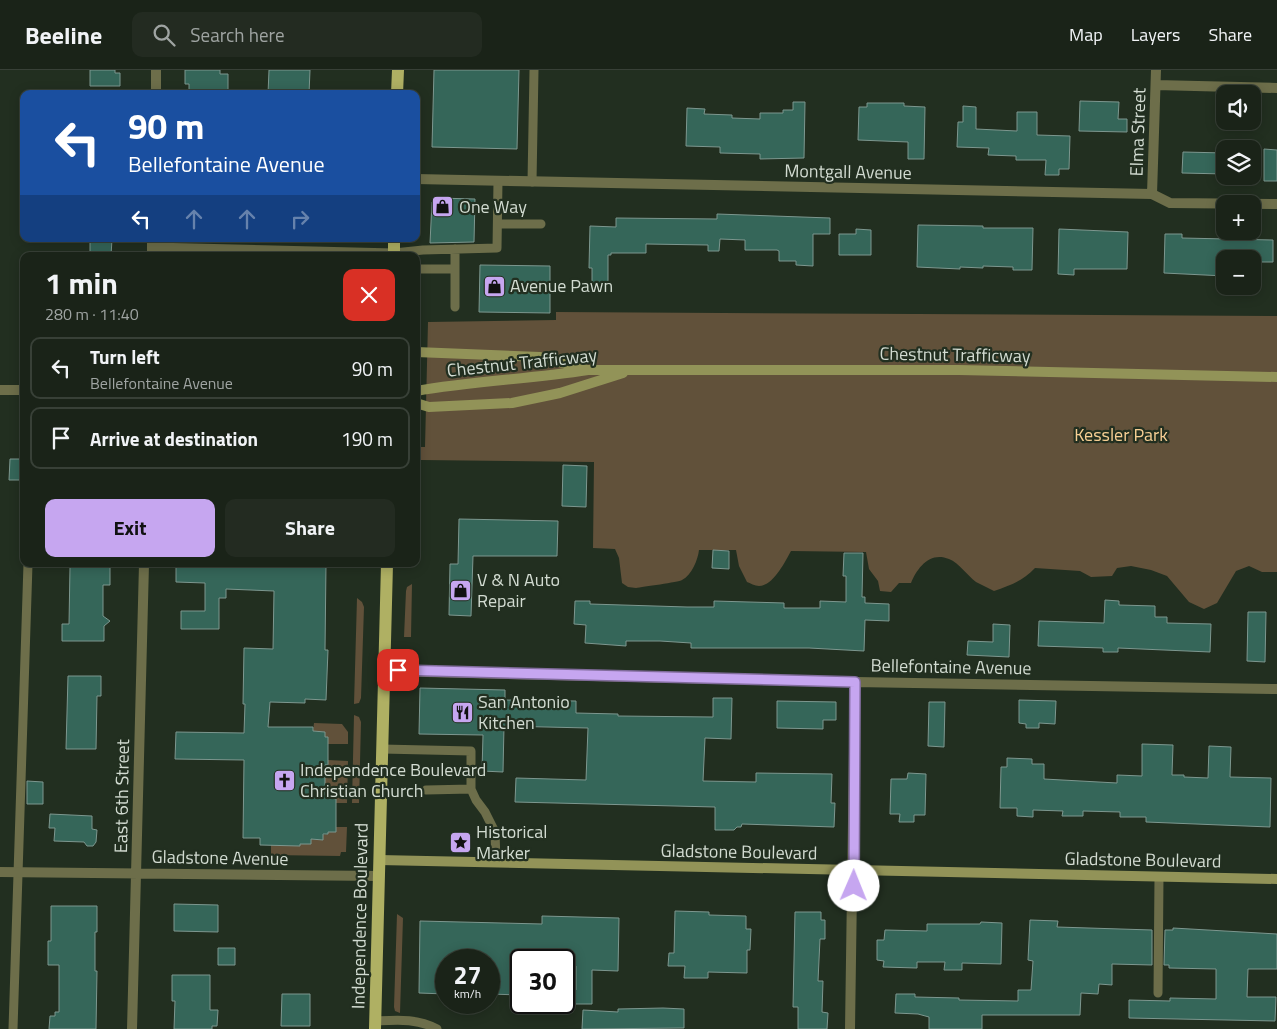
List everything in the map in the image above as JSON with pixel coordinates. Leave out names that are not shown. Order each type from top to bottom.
[{"type":"main road","points":[[397,90],[398,70]]},
{"type":"main road","name":"Independence Boulevard","points":[[375,1025],[387,567]]},
{"type":"street","points":[[156,70],[156,90]]},
{"type":"street","name":"Elma Street","points":[[1152,194],[1156,70]]},
{"type":"street","points":[[1156,86],[1277,88]]},
{"type":"street","name":"Montgall Avenue","points":[[420,179],[1152,194],[1170,203],[1277,204]]},
{"type":"street","points":[[420,352],[540,357],[588,370]]},
{"type":"street","name":"Chestnut Trafficway","points":[[420,390],[459,384],[548,376],[588,370],[959,370],[1277,377]]},
{"type":"street","name":"Chestnut Trafficway","points":[[420,404],[428,406],[512,403],[560,393],[632,370]]},
{"type":"street","points":[[0,390],[20,390]]},
{"type":"street","name":"East 6th Street","points":[[132,1029],[144,567]]},
{"type":"street","name":"Bellefontaine Avenue","points":[[384,671],[855,682],[1277,689]]},
{"type":"street","points":[[850,1029],[854,870],[855,682]]},
{"type":"street","name":"Gladstone Boulevard","points":[[380,860],[1277,879]]},
{"type":"street","name":"Gladstone Avenue","points":[[0,872],[379,876]]},
{"type":"lane","points":[[532,182],[534,70]]},
{"type":"lane","points":[[418,252],[497,248],[498,181]]},
{"type":"lane","points":[[498,224],[541,224]]},
{"type":"lane","points":[[152,247],[325,252]]},
{"type":"lane","points":[[455,249],[455,307]]},
{"type":"lane","points":[[420,268],[455,269]]},
{"type":"lane","points":[[13,1029],[28,567]]},
{"type":"lane","points":[[382,749],[471,751],[471,789],[495,832],[496,862]]},
{"type":"lane","points":[[426,790],[471,789]]},
{"type":"lane","points":[[1158,993],[1159,877]]},
{"type":"lane","points":[[375,1025],[404,1020],[416,1021],[437,1029]]},
{"type":"green space","name":"Kessler Park","points":[[556,312],[1277,316],[1277,572],[1262,572],[1249,566],[1236,571],[1217,603],[1204,609],[1189,602],[1167,576],[1131,566],[1117,568],[1112,576],[1091,577],[1080,571],[1035,568],[1011,585],[994,591],[976,582],[953,561],[936,557],[925,562],[911,583],[899,583],[891,592],[880,591],[878,581],[869,569],[866,552],[791,551],[774,578],[759,586],[747,582],[739,566],[736,550],[699,550],[692,571],[686,578],[636,588],[628,587],[622,583],[619,558],[615,549],[593,548],[594,462],[421,460],[421,447],[425,447],[428,322],[556,320]]},
{"type":"green space","points":[[412,584],[411,637],[404,637],[406,591],[407,587]]},
{"type":"green space","points":[[357,598],[364,607],[361,698],[359,703],[354,704]]},
{"type":"green space","points":[[354,715],[359,717],[361,722],[359,803],[352,803]]},
{"type":"green space","points":[[314,723],[342,724],[348,732],[348,744],[328,744],[328,737],[325,737],[325,732],[313,731]]},
{"type":"green space","points":[[328,760],[348,761],[347,803],[336,803],[336,799],[328,798],[328,795],[325,795],[325,765],[328,765]]},
{"type":"green space","points":[[336,827],[347,827],[346,852],[341,852],[340,856],[271,855],[271,845],[300,846],[300,844],[311,839],[323,840],[323,835],[328,834],[328,832]]},
{"type":"green space","points":[[397,914],[403,918],[400,1013],[395,1011],[394,1007]]},
{"type":"building","points":[[90,70],[115,70],[115,73],[120,73],[120,86],[90,86]]},
{"type":"building","points":[[185,70],[220,70],[220,74],[228,74],[228,90],[189,90],[189,84],[185,84]]},
{"type":"building","points":[[269,70],[310,70],[309,90],[268,90]]},
{"type":"building","points":[[434,70],[519,70],[517,149],[432,147]]},
{"type":"building","points":[[1080,101],[1119,102],[1118,119],[1127,119],[1127,132],[1079,131]]},
{"type":"building","points":[[793,102],[805,102],[804,158],[760,159],[760,154],[720,153],[720,147],[686,146],[687,108],[705,109],[704,114],[760,119],[760,113],[783,113],[783,110],[793,110]]},
{"type":"building","points":[[867,103],[904,103],[904,106],[925,107],[924,159],[908,159],[908,142],[858,140],[859,107],[867,107]]},
{"type":"building","points":[[963,106],[976,107],[976,129],[1017,131],[1017,112],[1037,112],[1037,135],[1070,136],[1069,169],[1059,169],[1059,175],[1045,175],[1046,160],[1016,160],[1016,156],[988,155],[989,148],[957,147],[958,122],[963,122]]},
{"type":"building","points":[[1264,149],[1277,150],[1277,181],[1264,181]]},
{"type":"building","points":[[1183,152],[1216,153],[1216,174],[1182,173]]},
{"type":"building","points":[[437,198],[475,199],[474,242],[430,243],[432,202]]},
{"type":"building","points":[[717,214],[830,218],[830,234],[813,234],[813,266],[796,265],[796,261],[779,261],[779,251],[777,250],[745,250],[745,240],[720,239],[719,251],[708,251],[708,245],[646,244],[646,253],[611,253],[611,255],[608,255],[608,292],[592,292],[592,268],[589,268],[590,226],[616,227],[616,218],[717,219]]},
{"type":"building","points":[[918,225],[1033,228],[1032,270],[1013,270],[1013,267],[983,266],[983,268],[960,267],[960,269],[917,267]]},
{"type":"building","points":[[856,229],[871,230],[871,255],[839,255],[839,234],[856,234]]},
{"type":"building","points":[[1059,229],[1128,232],[1127,269],[1074,269],[1074,275],[1058,274]]},
{"type":"building","points":[[1165,234],[1182,234],[1182,238],[1216,240],[1273,240],[1273,262],[1261,262],[1261,250],[1216,250],[1216,276],[1164,273]]},
{"type":"building","points":[[90,242],[112,242],[111,252],[90,252]]},
{"type":"building","points":[[480,265],[550,266],[550,313],[479,312]]},
{"type":"building","points":[[10,459],[20,459],[20,480],[9,480]]},
{"type":"building","points":[[563,465],[587,466],[586,507],[562,506]]},
{"type":"building","points":[[459,519],[558,521],[557,556],[473,556],[471,616],[449,615],[450,564],[458,564]]},
{"type":"building","points":[[713,550],[729,551],[729,569],[712,568]]},
{"type":"building","points":[[844,553],[863,553],[862,597],[865,597],[865,603],[889,604],[889,621],[865,620],[864,651],[809,648],[691,648],[691,643],[660,641],[626,641],[626,646],[585,643],[586,625],[574,624],[575,601],[590,601],[590,604],[687,607],[714,607],[714,601],[784,603],[784,608],[820,608],[820,601],[846,602],[846,576],[843,576]]},
{"type":"building","points":[[70,567],[110,567],[110,585],[103,585],[103,616],[110,621],[104,626],[104,641],[62,641],[62,624],[69,624]]},
{"type":"building","points":[[176,567],[326,567],[325,650],[328,650],[326,700],[305,699],[305,703],[270,702],[268,727],[313,727],[313,731],[325,732],[325,737],[328,737],[328,765],[325,765],[325,795],[328,795],[328,798],[336,799],[336,832],[323,834],[323,840],[311,839],[311,844],[300,844],[300,846],[260,845],[260,838],[243,838],[244,760],[175,759],[176,732],[244,733],[244,648],[273,649],[274,591],[226,589],[226,598],[219,598],[219,629],[181,629],[181,611],[205,611],[205,583],[176,582]]},
{"type":"building","points":[[1105,600],[1119,601],[1119,605],[1155,606],[1155,617],[1167,617],[1167,623],[1211,624],[1210,652],[1118,648],[1118,652],[1103,652],[1103,648],[1038,646],[1039,621],[1104,623]]},
{"type":"building","points":[[1248,612],[1266,612],[1265,662],[1247,661]]},
{"type":"building","points":[[993,624],[1010,625],[1009,657],[967,655],[968,641],[993,642]]},
{"type":"building","points":[[68,676],[101,676],[101,696],[97,696],[96,749],[66,749]]},
{"type":"building","points":[[420,688],[505,690],[505,700],[576,701],[576,713],[618,714],[618,716],[713,717],[713,698],[732,698],[731,739],[705,738],[703,781],[756,782],[756,773],[832,774],[831,803],[835,803],[834,827],[742,824],[741,827],[737,827],[734,830],[715,830],[715,807],[515,802],[516,778],[586,780],[588,728],[504,726],[503,772],[482,771],[483,735],[419,734]]},
{"type":"building","points":[[1019,700],[1056,701],[1055,724],[1039,723],[1039,728],[1026,728],[1026,724],[1019,723]]},
{"type":"building","points":[[777,701],[836,702],[836,720],[823,720],[823,729],[777,728]]},
{"type":"building","points":[[929,702],[945,702],[944,747],[928,746]]},
{"type":"building","points":[[1142,744],[1173,745],[1172,775],[1208,778],[1209,746],[1231,747],[1230,777],[1271,778],[1270,827],[1146,822],[1146,817],[1120,817],[1120,812],[1083,811],[1083,816],[1062,816],[1063,811],[1033,810],[1033,817],[1017,816],[1017,808],[1000,808],[1001,767],[1007,767],[1007,758],[1032,759],[1032,764],[1044,764],[1044,779],[1117,783],[1117,775],[1142,776]]},
{"type":"building","points":[[908,773],[926,774],[925,815],[914,815],[914,822],[899,822],[900,814],[890,814],[891,779],[907,779]]},
{"type":"building","points":[[27,781],[43,782],[43,804],[27,804]]},
{"type":"building","points":[[50,814],[92,816],[92,829],[97,830],[96,842],[93,846],[87,846],[84,842],[54,841],[55,828],[49,828]]},
{"type":"building","points":[[174,904],[218,905],[218,932],[174,931]]},
{"type":"building","points":[[51,906],[97,906],[97,932],[95,932],[95,971],[97,971],[96,1029],[49,1029],[50,1016],[55,1016],[55,1012],[59,1012],[59,965],[48,965],[48,941],[51,941]]},
{"type":"building","points":[[675,911],[709,912],[709,915],[746,916],[746,929],[751,929],[750,950],[747,950],[747,973],[708,972],[708,978],[684,978],[685,966],[668,966],[669,953],[674,953]]},
{"type":"building","points":[[795,912],[821,912],[821,920],[825,920],[825,939],[820,939],[818,981],[823,981],[822,1012],[828,1013],[827,1029],[798,1029],[798,1007],[793,1007]]},
{"type":"building","points":[[542,916],[619,918],[618,971],[592,970],[592,1004],[575,1004],[575,949],[510,949],[510,995],[500,994],[500,949],[435,949],[435,994],[419,993],[420,921],[542,924]]},
{"type":"building","points":[[1030,920],[1058,921],[1057,927],[1152,930],[1152,965],[1112,964],[1112,985],[1099,984],[1098,994],[1081,993],[1080,1015],[982,1015],[982,1029],[929,1029],[929,1017],[918,1014],[895,1013],[896,994],[915,994],[915,997],[959,998],[959,1000],[1018,1001],[1018,990],[1031,990],[1033,961],[1028,960]]},
{"type":"building","points":[[981,922],[1002,923],[1001,964],[962,963],[962,970],[944,970],[945,962],[917,962],[917,968],[883,967],[884,961],[877,960],[877,940],[884,940],[885,930],[927,931],[927,924],[980,924]]},
{"type":"building","points":[[1173,928],[1277,934],[1277,969],[1248,969],[1247,997],[1276,997],[1275,1021],[1129,1018],[1129,1000],[1170,1001],[1170,998],[1216,999],[1216,969],[1169,968],[1169,965],[1164,965],[1165,930],[1173,930]]},
{"type":"building","points":[[218,948],[235,948],[235,965],[218,965]]},
{"type":"building","points":[[172,975],[210,975],[210,1010],[218,1010],[217,1026],[212,1026],[212,1029],[174,1029],[175,1001],[172,1001]]},
{"type":"building","points":[[282,994],[310,994],[310,1026],[281,1026]]},
{"type":"building","points":[[618,1009],[684,1009],[684,1028],[582,1029],[583,1010],[618,1012]]},
{"type":"place","name":"One Way","points":[[443,207]]},
{"type":"place","name":"Avenue Pawn","points":[[494,286]]},
{"type":"place","name":"V & N Auto Repair","points":[[461,590]]},
{"type":"place","name":"San Antonio Kitchen","points":[[462,712]]},
{"type":"place","name":"Independence Boulevard Christian Church","points":[[284,780]]},
{"type":"place","name":"Historical Marker","points":[[460,842]]},
{"type":"route","points":[[398,670],[855,682],[854,886]]}]
